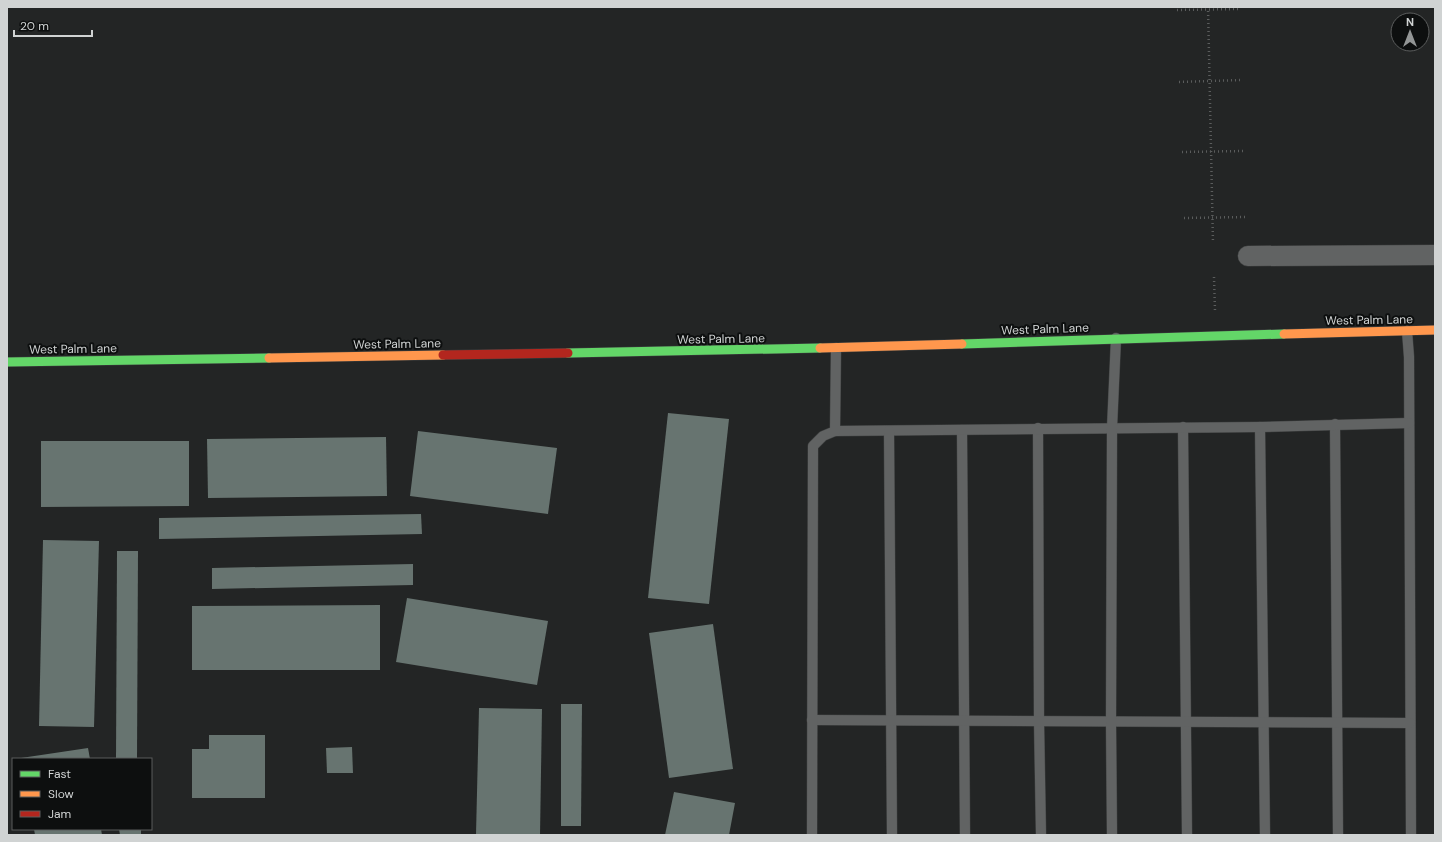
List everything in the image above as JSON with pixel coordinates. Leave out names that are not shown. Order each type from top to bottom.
[{"type":"street","points":[[1248,256],[1435,255]]},
{"type":"street","name":"West Palm Lane","points":[[7,362],[836,348],[1116,338],[1435,330]]},
{"type":"lane","points":[[1407,331],[1409,423],[1411,835]]},
{"type":"lane","points":[[1112,835],[1112,428],[1116,338]]},
{"type":"lane","points":[[834,431],[836,348]]},
{"type":"lane","points":[[812,835],[813,446],[822,436],[834,431],[1260,427],[1409,423]]},
{"type":"lane","points":[[1335,424],[1338,835]]},
{"type":"lane","points":[[1183,427],[1187,835]]},
{"type":"lane","points":[[1260,427],[1265,835]]},
{"type":"lane","points":[[1038,428],[1041,835]]},
{"type":"lane","points":[[962,430],[965,835]]},
{"type":"lane","points":[[889,431],[892,835]]},
{"type":"lane","points":[[812,720],[1410,723]]},
{"type":"path","points":[[1208,8],[1213,243]]},
{"type":"path","points":[[1177,10],[1208,8],[1240,9]]},
{"type":"path","points":[[1179,82],[1242,80]]},
{"type":"path","points":[[1182,152],[1244,151]]},
{"type":"path","points":[[1184,218],[1246,217]]},
{"type":"path","points":[[1214,277],[1215,311]]},
{"type":"building","points":[[668,413],[729,419],[709,604],[648,598]]},
{"type":"building","points":[[418,431],[557,448],[548,514],[410,496]]},
{"type":"building","points":[[386,437],[387,496],[208,498],[207,439]]},
{"type":"building","points":[[41,441],[189,441],[189,506],[41,507]]},
{"type":"building","points":[[421,514],[422,534],[159,539],[159,518]]},
{"type":"building","points":[[43,540],[99,541],[94,727],[39,726]]},
{"type":"building","points":[[117,551],[138,551],[137,758],[116,758]]},
{"type":"building","points":[[413,564],[413,585],[212,589],[212,568]]},
{"type":"building","points":[[407,598],[548,621],[537,685],[396,662]]},
{"type":"building","points":[[380,605],[380,670],[192,670],[192,606]]},
{"type":"building","points":[[713,624],[733,769],[669,778],[649,633]]},
{"type":"building","points":[[561,704],[582,704],[581,826],[561,826]]},
{"type":"building","points":[[479,708],[542,709],[540,835],[476,835]]},
{"type":"building","points":[[209,735],[265,735],[265,798],[192,798],[192,749],[209,749]]},
{"type":"building","points":[[352,747],[353,773],[327,773],[326,748]]},
{"type":"building","points":[[88,748],[90,758],[21,758]]},
{"type":"building","points":[[674,792],[735,803],[729,835],[665,835]]},
{"type":"building","points":[[34,830],[101,830],[102,835],[35,835]]},
{"type":"building","points":[[119,830],[141,830],[141,835],[120,835]]},
{"type":"traffic: fast","points":[[962,344],[1284,334]]},
{"type":"traffic: fast","points":[[568,353],[820,348]]},
{"type":"traffic: fast","points":[[7,362],[269,358]]},
{"type":"traffic: slow","points":[[1284,334],[1435,330]]},
{"type":"traffic: slow","points":[[820,348],[962,344]]},
{"type":"traffic: slow","points":[[269,358],[443,355]]},
{"type":"traffic: jam","points":[[443,355],[568,353]]}]
